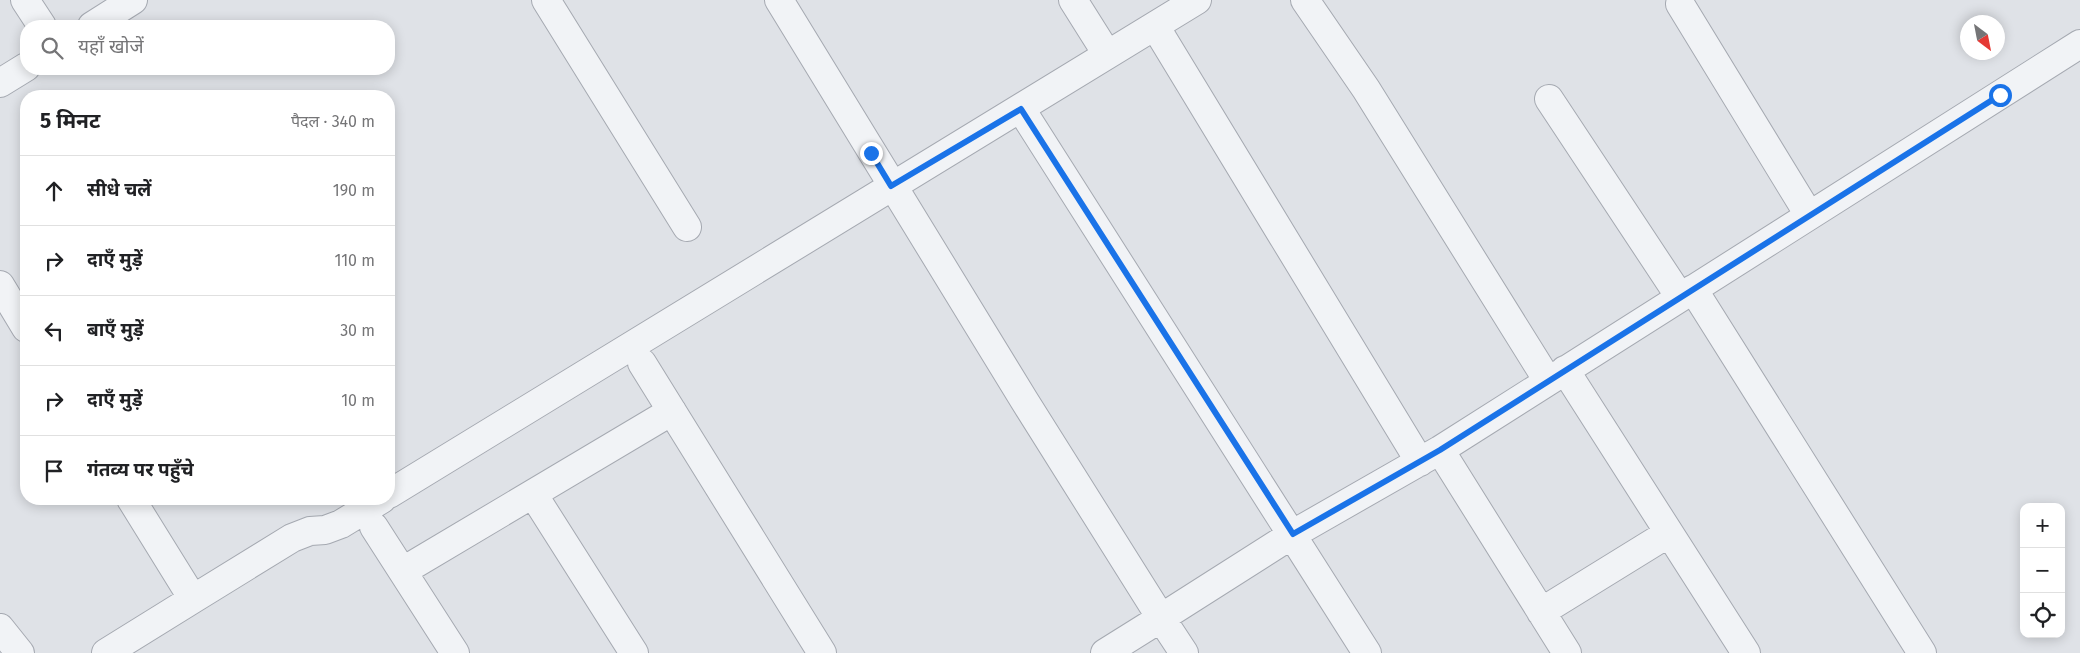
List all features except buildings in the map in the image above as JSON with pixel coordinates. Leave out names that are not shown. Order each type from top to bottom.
[{"type":"street","points":[[25,0],[38,20]]},
{"type":"street","points":[[101,20],[133,0]]},
{"type":"street","points":[[546,0],[687,227]]},
{"type":"street","points":[[779,0],[891,186],[1184,653]]},
{"type":"street","points":[[1072,0],[1107,54]]},
{"type":"street","points":[[395,490],[1197,0]]},
{"type":"street","points":[[1305,0],[1366,88],[1557,375],[1669,533],[1746,653]]},
{"type":"street","points":[[1680,4],[1809,216]]},
{"type":"street","points":[[1155,26],[1430,456],[1541,612],[1567,653]]},
{"type":"street","points":[[1105,653],[1293,534],[1430,456],[2080,44]]},
{"type":"street","points":[[0,83],[20,71]]},
{"type":"street","points":[[1549,99],[1686,293],[1922,653]]},
{"type":"street","points":[[1021,109],[1367,653]]},
{"type":"street","points":[[0,285],[20,318]]},
{"type":"street","points":[[642,363],[822,653]]},
{"type":"street","points":[[403,571],[672,411]]},
{"type":"street","points":[[534,494],[634,653]]},
{"type":"street","points":[[135,505],[193,599]]},
{"type":"street","points":[[106,653],[292,538],[341,524],[372,505]]},
{"type":"street","points":[[374,527],[455,653]]},
{"type":"street","points":[[1541,612],[1669,533]]},
{"type":"street","points":[[0,628],[20,653]]},
{"type":"route","points":[[871,153],[891,186],[1021,109],[1293,534],[1440,450],[2000,95]]}]
